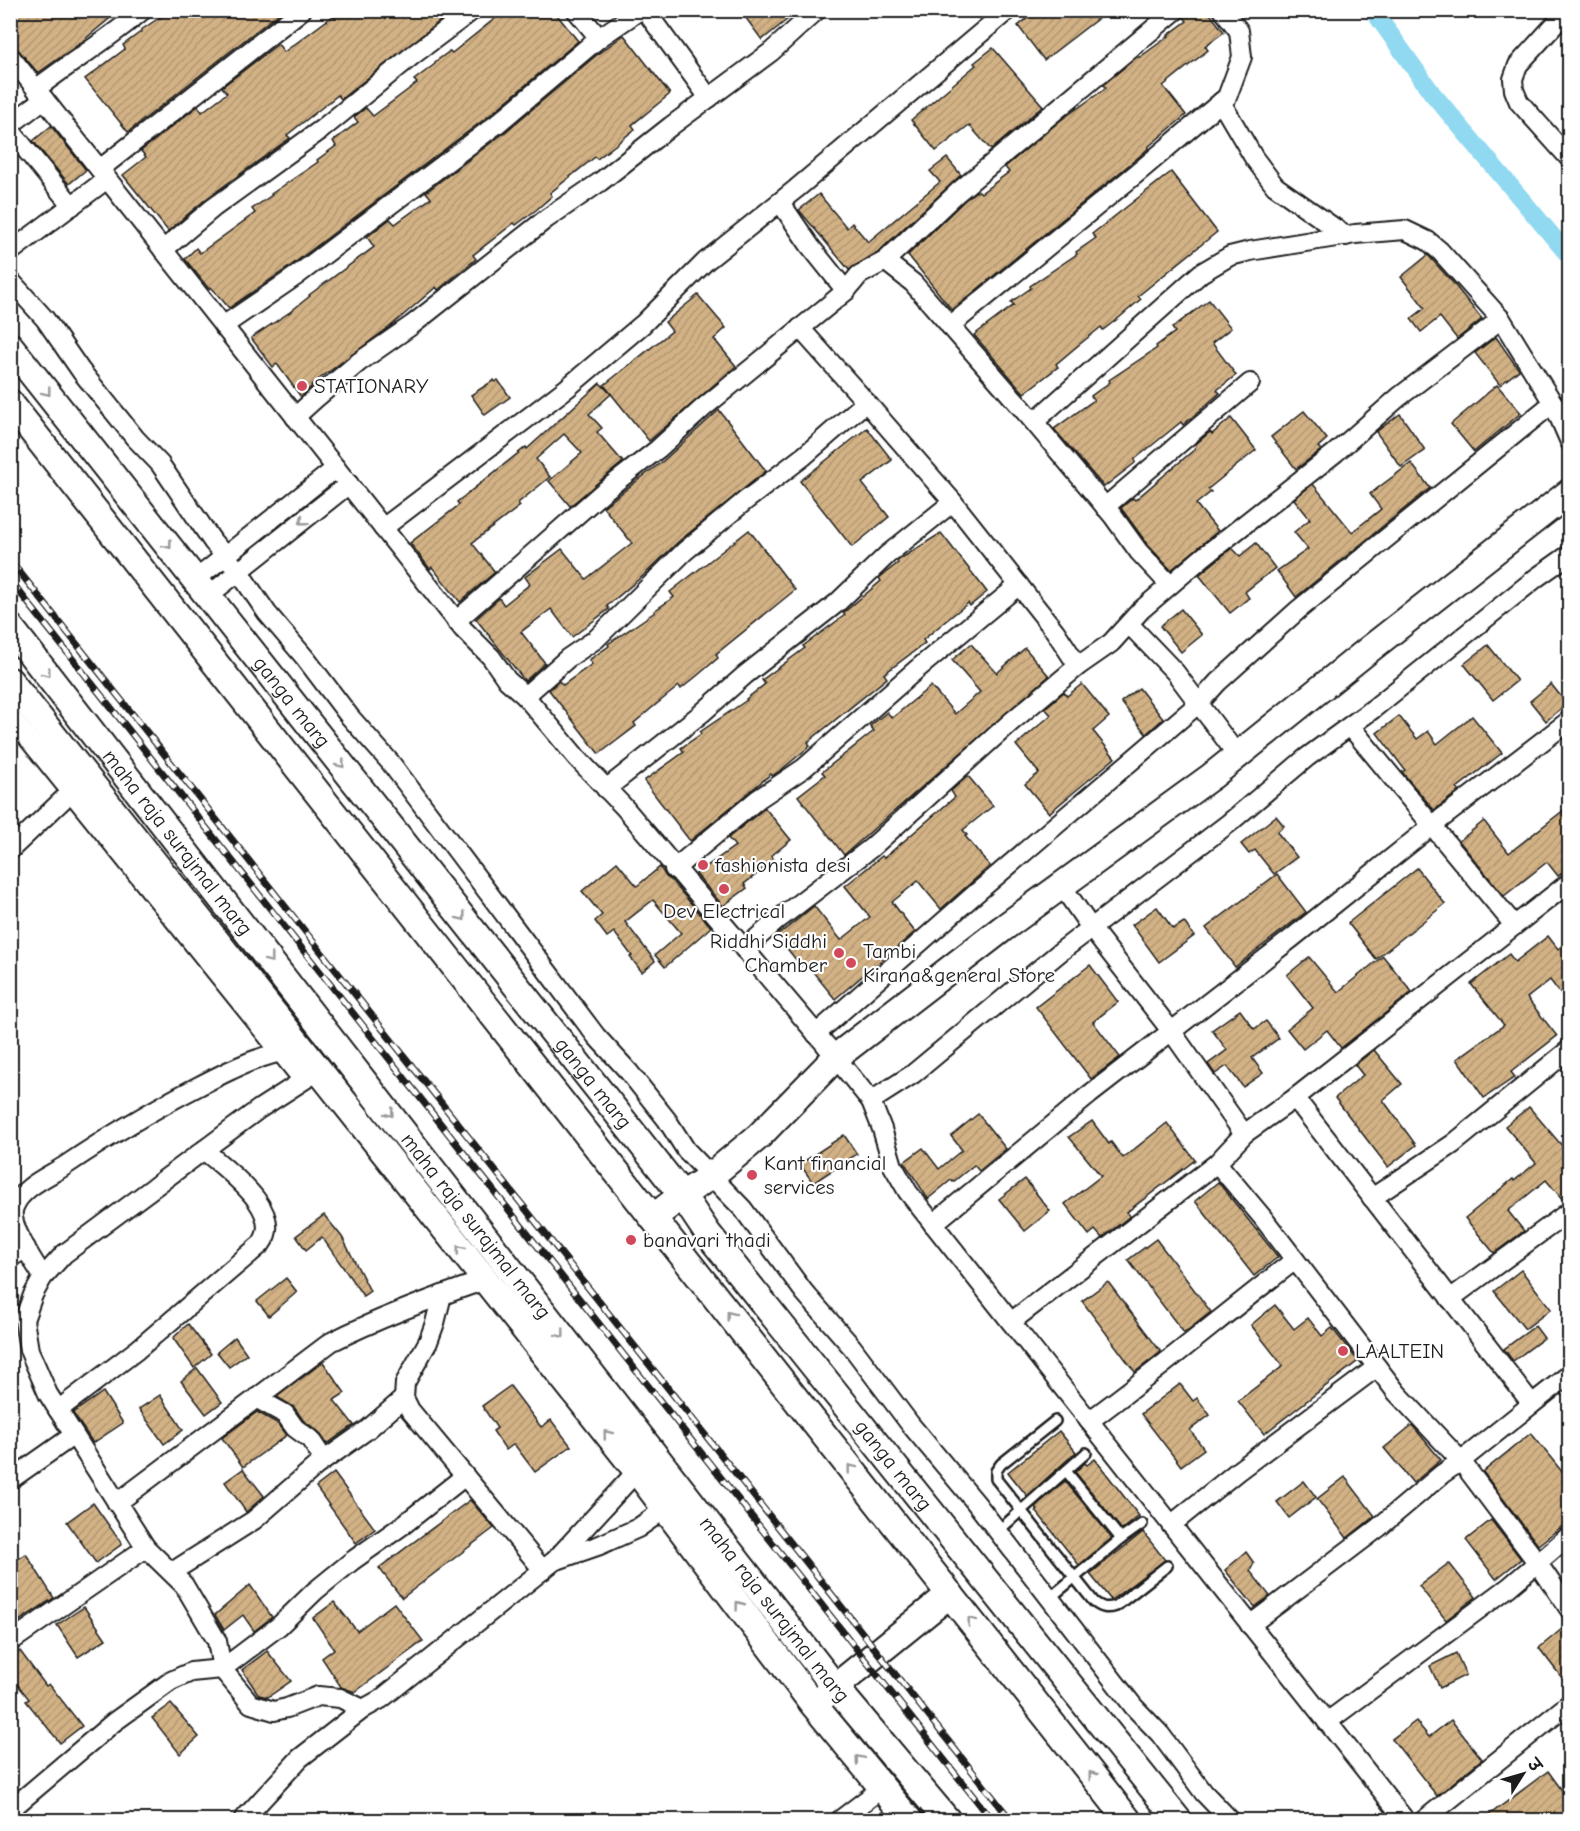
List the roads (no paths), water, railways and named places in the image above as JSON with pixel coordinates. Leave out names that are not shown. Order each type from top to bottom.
[{"type":"street","points":[[10,125],[77,58],[122,28],[143,10]]},
{"type":"street","points":[[10,252],[72,206],[104,174],[302,10]]},
{"type":"street","points":[[163,250],[213,208],[322,129],[473,10]]},
{"type":"street","points":[[576,10],[599,38]]},
{"type":"street","points":[[223,326],[296,276],[497,124],[599,38],[643,10],[709,98]]},
{"type":"street","points":[[296,417],[359,362],[412,325],[546,219],[600,182],[771,52],[817,10]]},
{"type":"street","points":[[383,528],[567,388],[643,324],[706,261],[780,202],[1008,10]]},
{"type":"street","points":[[456,621],[603,492],[658,449],[703,408],[846,291],[859,275],[885,261],[958,192],[1176,10]]},
{"type":"street","points":[[950,326],[1227,97],[1242,57],[1239,31],[1223,10]]},
{"type":"street","points":[[1568,10],[1518,65],[1513,79],[1514,90],[1519,102],[1569,159]]},
{"type":"street","points":[[10,56],[456,621],[491,657],[507,680],[525,696],[577,758],[624,807],[871,1101],[893,1166],[908,1192],[1405,1821]]},
{"type":"street","points":[[1221,102],[1254,158],[1275,186],[1346,236]]},
{"type":"street","points":[[10,130],[72,206]]},
{"type":"street","points":[[780,202],[810,246],[846,291]]},
{"type":"street","points":[[1034,422],[1201,273],[1230,256],[1346,236],[1406,230],[1428,241],[1440,251],[1501,319],[1554,403],[1569,442]]},
{"type":"street","points":[[885,261],[913,283],[1034,422],[1105,507],[1139,552],[1170,585]]},
{"type":"street","points":[[10,280],[45,319],[81,371],[135,438],[160,464],[213,543],[227,556],[267,613],[350,717],[390,762],[596,1036],[629,1072],[667,1120],[686,1150],[743,1209],[804,1292],[852,1347],[872,1376],[976,1503],[1134,1707],[1160,1734],[1204,1793],[1230,1821]]},
{"type":"street","points":[[744,949],[780,918],[871,848],[1011,722],[1078,666],[1111,643],[1141,610],[1170,585],[1335,453],[1399,397],[1501,319]]},
{"type":"street","points":[[800,328],[953,502],[1055,631],[1078,666]]},
{"type":"street","name":"ganga marg","points":[[10,346],[682,1195],[716,1244],[1178,1821]]},
{"type":"street","points":[[1105,507],[1250,383]]},
{"type":"street","points":[[525,696],[568,658],[596,639],[685,551],[804,456],[866,402]]},
{"type":"street","name":"ganga marg","points":[[10,403],[1128,1821]]},
{"type":"street","points":[[816,1034],[974,895],[1198,704],[1218,682],[1298,610],[1554,403]]},
{"type":"street","points":[[201,588],[227,556],[336,468]]},
{"type":"street","points":[[201,588],[239,572],[349,484]]},
{"type":"street","points":[[653,1218],[711,1176],[759,1136],[836,1057],[1002,929],[1238,756],[1388,634],[1569,492]]},
{"type":"street","points":[[606,789],[837,603],[887,555],[953,502]]},
{"type":"street","points":[[871,1101],[913,1074],[1091,928],[1229,823],[1306,758],[1569,554]]},
{"type":"street","points":[[674,869],[758,799],[804,768],[916,670],[1019,585]]},
{"type":"street","points":[[1129,624],[1175,672],[1238,756]]},
{"type":"street","name":"maha raja surajmal marg","points":[[10,627],[835,1687],[947,1821]]},
{"type":"street","name":"maha raja surajmal marg","points":[[10,681],[310,1075],[485,1280],[666,1508],[813,1704],[909,1821]]},
{"type":"street","points":[[12,720],[281,1052],[310,1075]]},
{"type":"street","points":[[933,1224],[1089,1095],[1569,720]]},
{"type":"street","points":[[1350,726],[1514,925]]},
{"type":"street","points":[[10,850],[71,792]]},
{"type":"street","points":[[1011,1322],[1217,1163],[1244,1134],[1294,1098],[1569,882]]},
{"type":"street","points":[[1062,886],[1091,928],[1172,1032],[1244,1134]]},
{"type":"street","points":[[1372,1198],[1453,1144],[1569,1049]]},
{"type":"street","points":[[43,1277],[26,1248],[14,1220],[13,1208],[22,1194],[106,1138],[172,1100],[237,1067],[281,1052]]},
{"type":"street","points":[[342,1052],[259,1109],[64,1254],[43,1277],[33,1295],[24,1320],[29,1350],[48,1394],[146,1548],[184,1585],[217,1641],[222,1669],[251,1704],[274,1711],[318,1696],[340,1698],[363,1709]]},
{"type":"street","points":[[1294,1098],[1532,1404]]},
{"type":"street","points":[[58,1410],[137,1350],[261,1244],[268,1235],[268,1221],[262,1208],[248,1190],[204,1150]]},
{"type":"street","points":[[1217,1163],[1263,1218],[1397,1393],[1461,1461],[1537,1562],[1569,1610]]},
{"type":"street","points":[[1450,1299],[1569,1211]]},
{"type":"street","points":[[10,1258],[26,1248]]},
{"type":"street","points":[[1089,1421],[1147,1378],[1295,1260]]},
{"type":"street","points":[[117,1503],[331,1342],[362,1326],[485,1280]]},
{"type":"street","points":[[442,1295],[428,1342],[405,1383],[404,1398],[410,1410],[465,1476],[549,1566]]},
{"type":"street","points":[[1172,1526],[1238,1471],[1377,1367]]},
{"type":"street","points":[[1250,1625],[1378,1528],[1442,1474],[1569,1374]]},
{"type":"street","points":[[256,1398],[285,1414],[296,1428],[310,1439],[324,1460]]},
{"type":"street","points":[[172,1572],[254,1520],[324,1460],[367,1430],[404,1398]]},
{"type":"street","points":[[10,1480],[74,1435]]},
{"type":"street","points":[[243,1821],[300,1758],[363,1709],[381,1699],[549,1566],[637,1471]]},
{"type":"street","points":[[10,1810],[114,1722],[171,1681],[191,1672],[222,1669],[279,1626],[315,1591],[352,1561],[403,1525],[465,1476]]},
{"type":"street","points":[[549,1566],[638,1528],[666,1508]]},
{"type":"street","points":[[1327,1722],[1509,1587],[1569,1535]]},
{"type":"street","points":[[10,1642],[146,1548]]},
{"type":"street","points":[[813,1704],[950,1594]]},
{"type":"street","points":[[1424,1821],[1569,1703]]},
{"type":"street","points":[[840,1821],[882,1788]]},
{"type":"lane","points":[[1055,1421],[1002,1464],[996,1471],[996,1479],[1094,1602],[1109,1609],[1116,1606],[1167,1566]]},
{"type":"lane","points":[[997,1532],[1086,1453]]},
{"type":"lane","points":[[1066,1471],[1121,1539]]},
{"type":"lane","points":[[1051,1598],[1142,1524]]},
{"type":"waterway","points":[[1373,10],[1432,93],[1570,257]]},
{"type":"railway","points":[[10,560],[1011,1820]]},
{"type":"railway","points":[[10,580],[992,1820]]},
{"type":"place","name":"STATIONARY","points":[[302,386]]},
{"type":"place","name":"fashionista desi","points":[[703,865]]},
{"type":"place","name":"Dev Electrical","points":[[724,889]]},
{"type":"place","name":"Riddhi Siddhi Chamber","points":[[839,953]]},
{"type":"place","name":"Tambi Kirana&general Store","points":[[851,963]]},
{"type":"place","name":"Kant financial services","points":[[752,1175]]},
{"type":"place","name":"banavari thadi","points":[[631,1240]]},
{"type":"place","name":"LAALTEIN","points":[[1343,1351]]}]
